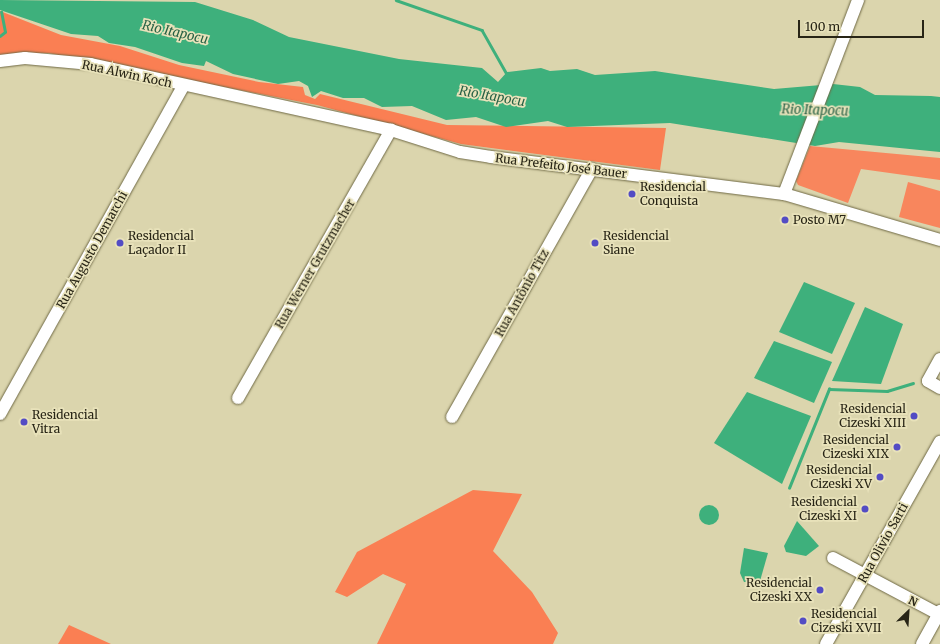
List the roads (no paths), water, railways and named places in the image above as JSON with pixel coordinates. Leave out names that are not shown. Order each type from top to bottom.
[{"type":"street","points":[[784,194],[858,0]]},
{"type":"street","name":"Rua Alwin Koch","points":[[0,61],[25,58],[91,64],[183,86]]},
{"type":"street","name":"Rua Prefeito José Bauer","points":[[183,86],[391,130],[460,152],[784,194],[940,240]]},
{"type":"street","name":"Rua Augusto Demarchi","points":[[0,414],[183,86]]},
{"type":"street","name":"Rua Werner Grutzmacher","points":[[238,398],[391,130]]},
{"type":"street","name":"Rua Antônio Titz","points":[[452,417],[592,169]]},
{"type":"street","points":[[940,359],[928,381],[940,388]]},
{"type":"street","name":"Rua Olivio Sarti","points":[[826,644],[940,442]]},
{"type":"street","points":[[833,558],[864,576],[939,614],[922,644]]},
{"type":"water","name":"Rio Itapocu","points":[[0,0],[195,2],[253,20],[289,37],[399,59],[482,68],[498,82],[507,72],[541,68],[550,71],[577,69],[595,75],[655,71],[774,89],[833,84],[860,87],[875,95],[940,97],[940,152],[839,142],[815,146],[670,123],[567,127],[548,121],[506,127],[476,117],[446,120],[412,106],[382,107],[364,98],[343,98],[321,91],[312,97],[308,86],[299,81],[278,84],[233,74],[206,61],[204,66],[182,63],[135,47],[109,43],[98,36],[71,34],[0,10]]},
{"type":"water","points":[[804,282],[855,303],[832,354],[779,332]]},
{"type":"water","points":[[865,307],[903,324],[881,384],[832,381]]},
{"type":"water","points":[[774,341],[832,362],[814,403],[754,378]]},
{"type":"water","points":[[747,392],[811,416],[782,484],[714,443]]},
{"type":"water","points":[[709,505],[716,508],[719,515],[716,522],[709,525],[702,522],[699,515],[702,508]]},
{"type":"water","points":[[797,521],[819,546],[806,556],[786,552],[784,546]]},
{"type":"water","points":[[744,548],[768,553],[760,581],[744,582],[740,573]]},
{"type":"waterway","points":[[396,0],[482,30],[508,76]]},
{"type":"waterway","points":[[0,36],[5,32],[1,12]]},
{"type":"waterway","points":[[789,488],[829,389],[887,391],[913,383]]},
{"type":"place","name":"Residencial Conquista","points":[[632,194]]},
{"type":"place","name":"Posto M7","points":[[785,220]]},
{"type":"place","name":"Residencial Laçador II","points":[[120,243]]},
{"type":"place","name":"Residencial Siane","points":[[595,243]]},
{"type":"place","name":"Residencial Cizeski XIII","points":[[914,416]]},
{"type":"place","name":"Residencial Vitra","points":[[24,422]]},
{"type":"place","name":"Residencial Cizeski XIX","points":[[897,447]]},
{"type":"place","name":"Residencial Cizeski XV","points":[[880,477]]},
{"type":"place","name":"Residencial Cizeski XI","points":[[865,509]]},
{"type":"place","name":"Residencial Cizeski XX","points":[[820,590]]},
{"type":"place","name":"Residencial Cizeski XVII","points":[[803,621]]}]
